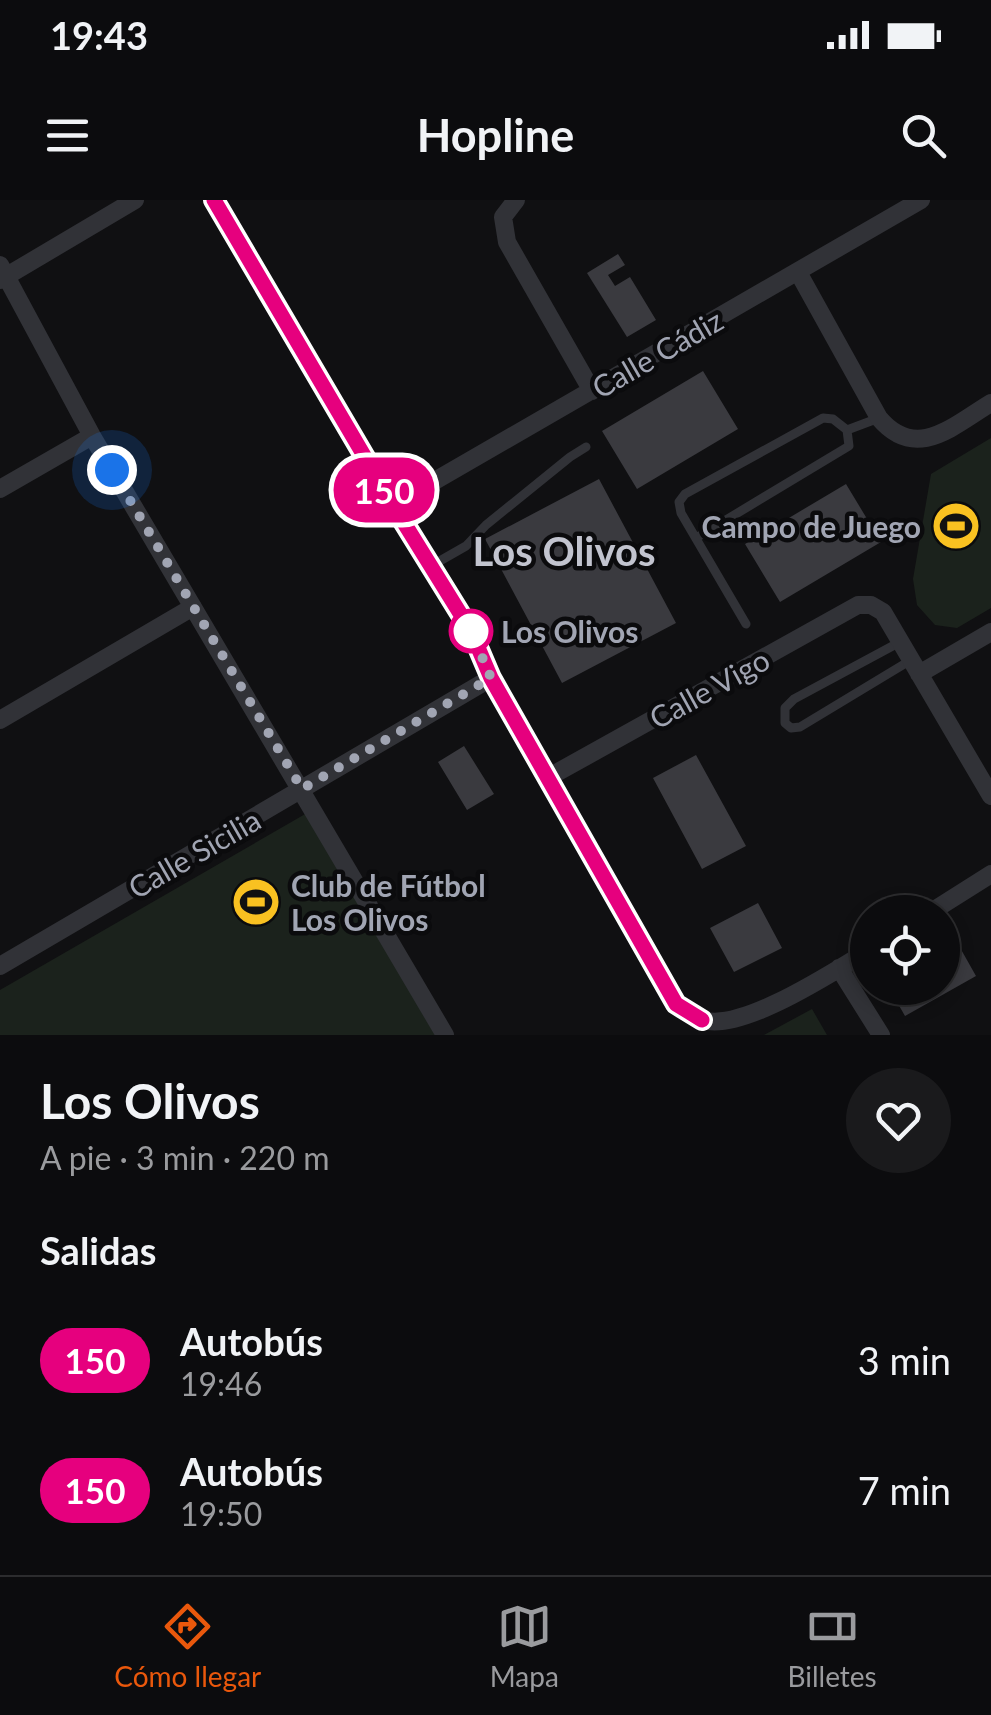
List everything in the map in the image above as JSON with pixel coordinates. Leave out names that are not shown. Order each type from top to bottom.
[{"type":"street","points":[[135,200],[2,274],[92,436],[445,1035]]},
{"type":"street","points":[[214,200],[471,631],[491,678],[676,1004],[702,1020],[728,1022],[762,1010],[850,962]]},
{"type":"street","points":[[516,200],[503,218],[507,242],[592,392]]},
{"type":"street","name":"Calle Cádiz","points":[[393,505],[921,200]]},
{"type":"street","points":[[798,272],[889,430],[915,440],[931,438],[991,403]]},
{"type":"street","points":[[0,489],[92,436]]},
{"type":"street","name":"Calle Vigo","points":[[548,777],[858,605],[871,605],[883,612],[900,642]]},
{"type":"street","points":[[0,720],[194,607]]},
{"type":"street","points":[[915,667],[991,632]]},
{"type":"street","points":[[900,642],[991,796]]},
{"type":"street","name":"Calle Sicilia","points":[[0,966],[491,678]]},
{"type":"street","points":[[958,895],[991,874]]},
{"type":"street","points":[[839,968],[881,1035]]},
{"type":"lane","points":[[746,624],[681,513],[680,502],[685,494],[823,418],[833,419],[848,430]]},
{"type":"lane","points":[[848,430],[879,418]]},
{"type":"lane","points":[[696,538],[849,446],[848,430]]},
{"type":"lane","points":[[431,566],[466,546],[486,525],[586,447]]},
{"type":"lane","points":[[900,642],[794,698],[785,708],[784,723],[800,728],[915,667]]},
{"type":"shaded area","name":"Campo de Juego","points":[[991,438],[991,608],[957,628],[935,625],[917,605],[913,579],[931,474]]},
{"type":"shaded area","name":"Club de Fútbol Los Olivos","points":[[307,813],[435,1035],[0,1035],[0,990]]},
{"type":"shaded area","points":[[812,1009],[827,1035],[764,1035]]},
{"type":"building","points":[[618,254],[625,265],[608,275],[615,286],[630,277],[656,320],[627,337],[587,273]]},
{"type":"building","points":[[703,371],[738,429],[637,489],[602,431]]},
{"type":"building","points":[[599,479],[676,623],[562,683],[485,539]]},
{"type":"building","points":[[846,484],[881,542],[780,602],[745,544]]},
{"type":"building","points":[[464,746],[494,794],[467,810],[438,762]]},
{"type":"building","points":[[696,755],[746,846],[702,869],[653,778]]},
{"type":"building","points":[[758,903],[782,948],[734,972],[710,928]]},
{"type":"building","points":[[960,948],[976,976],[960,985]]},
{"type":"building","points":[[899,1005],[925,1005],[905,1016]]},
{"type":"bus line","name":"150","points":[[214,200],[471,631],[491,678],[676,1004],[702,1020]]},
{"type":"place","name":"Campo de Juego","points":[[956,526]]},
{"type":"place","name":"Los Olivos","points":[[471,631]]},
{"type":"place","name":"Club de Fútbol Los Olivos","points":[[256,902]]},
{"type":"district","name":"Los Olivos","points":[[564,551]]},
{"type":"route","points":[[112,470],[302,789],[491,678],[471,631]]}]
